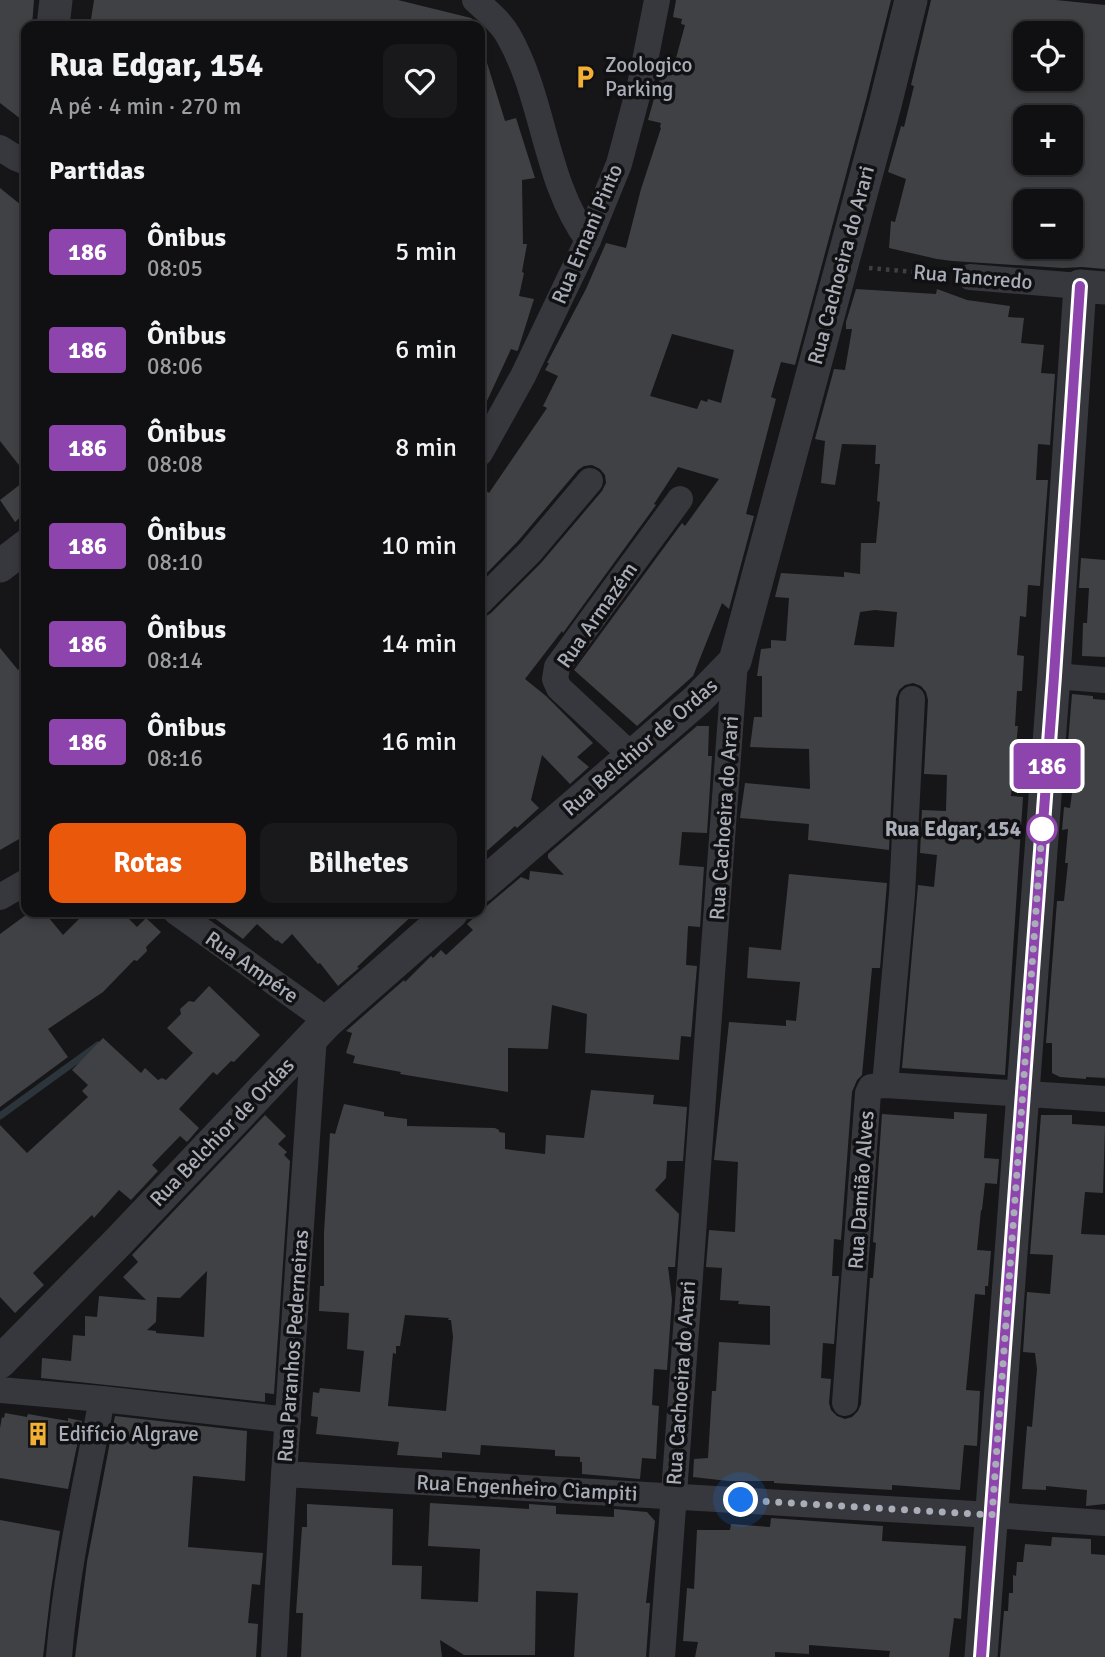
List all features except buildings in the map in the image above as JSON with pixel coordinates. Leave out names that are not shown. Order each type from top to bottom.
[{"type":"street","points":[[54,21],[56,0]]},
{"type":"street","points":[[475,0],[507,34],[517,55],[561,190],[578,225],[589,240]]},
{"type":"street","name":"Rua Ernani Pinto","points":[[485,444],[523,376],[589,240],[619,164],[641,81],[657,0]]},
{"type":"street","name":"Rua Cachoeira do Arari","points":[[662,1657],[735,661],[911,0]]},
{"type":"street","points":[[0,148],[21,160]]},
{"type":"street","name":"Rua Tancredo","points":[[970,277],[1092,287]]},
{"type":"street","points":[[981,1657],[1054,676],[1092,287]]},
{"type":"street","points":[[485,596],[530,552],[590,481]]},
{"type":"street","name":"Rua Armazém","points":[[631,755],[559,688],[555,679],[557,667],[680,499]]},
{"type":"street","points":[[0,566],[21,550]]},
{"type":"street","name":"Rua Belchior de Ordas","points":[[485,883],[697,700],[735,661]]},
{"type":"street","points":[[1054,676],[1105,680]]},
{"type":"street","points":[[885,1085],[902,894],[912,699]]},
{"type":"street","points":[[0,897],[21,885]]},
{"type":"street","name":"Rua Ampére","points":[[191,917],[321,1028]]},
{"type":"street","name":"Rua Belchior de Ordas","points":[[0,1362],[321,1028],[446,917]]},
{"type":"street","name":"Rua Paranhos Pederneiras","points":[[274,1657],[288,1420],[321,1028]]},
{"type":"street","name":"Rua Damião Alves","points":[[845,1403],[868,1093],[871,1087],[885,1085],[1105,1099]]},
{"type":"street","points":[[0,1390],[288,1420]]},
{"type":"street","points":[[59,1657],[71,1569],[102,1399]]},
{"type":"street","name":"Rua Engenheiro Ciampiti","points":[[284,1474],[1105,1523]]},
{"type":"path","name":"Rua Tancredo","points":[[840,266],[970,277]]},
{"type":"waterway","points":[[0,1116],[98,1045]]},
{"type":"bus line","name":"186","points":[[981,1657],[1054,676],[1080,286]]},
{"type":"place","name":"Zoologico Parking","points":[[585,77]]},
{"type":"place","name":"Rua Edgar, 154","points":[[1042,829]]},
{"type":"place","name":"Edifício Algrave","points":[[38,1434]]},
{"type":"route","points":[[741,1500],[992,1515],[1042,829]]}]
